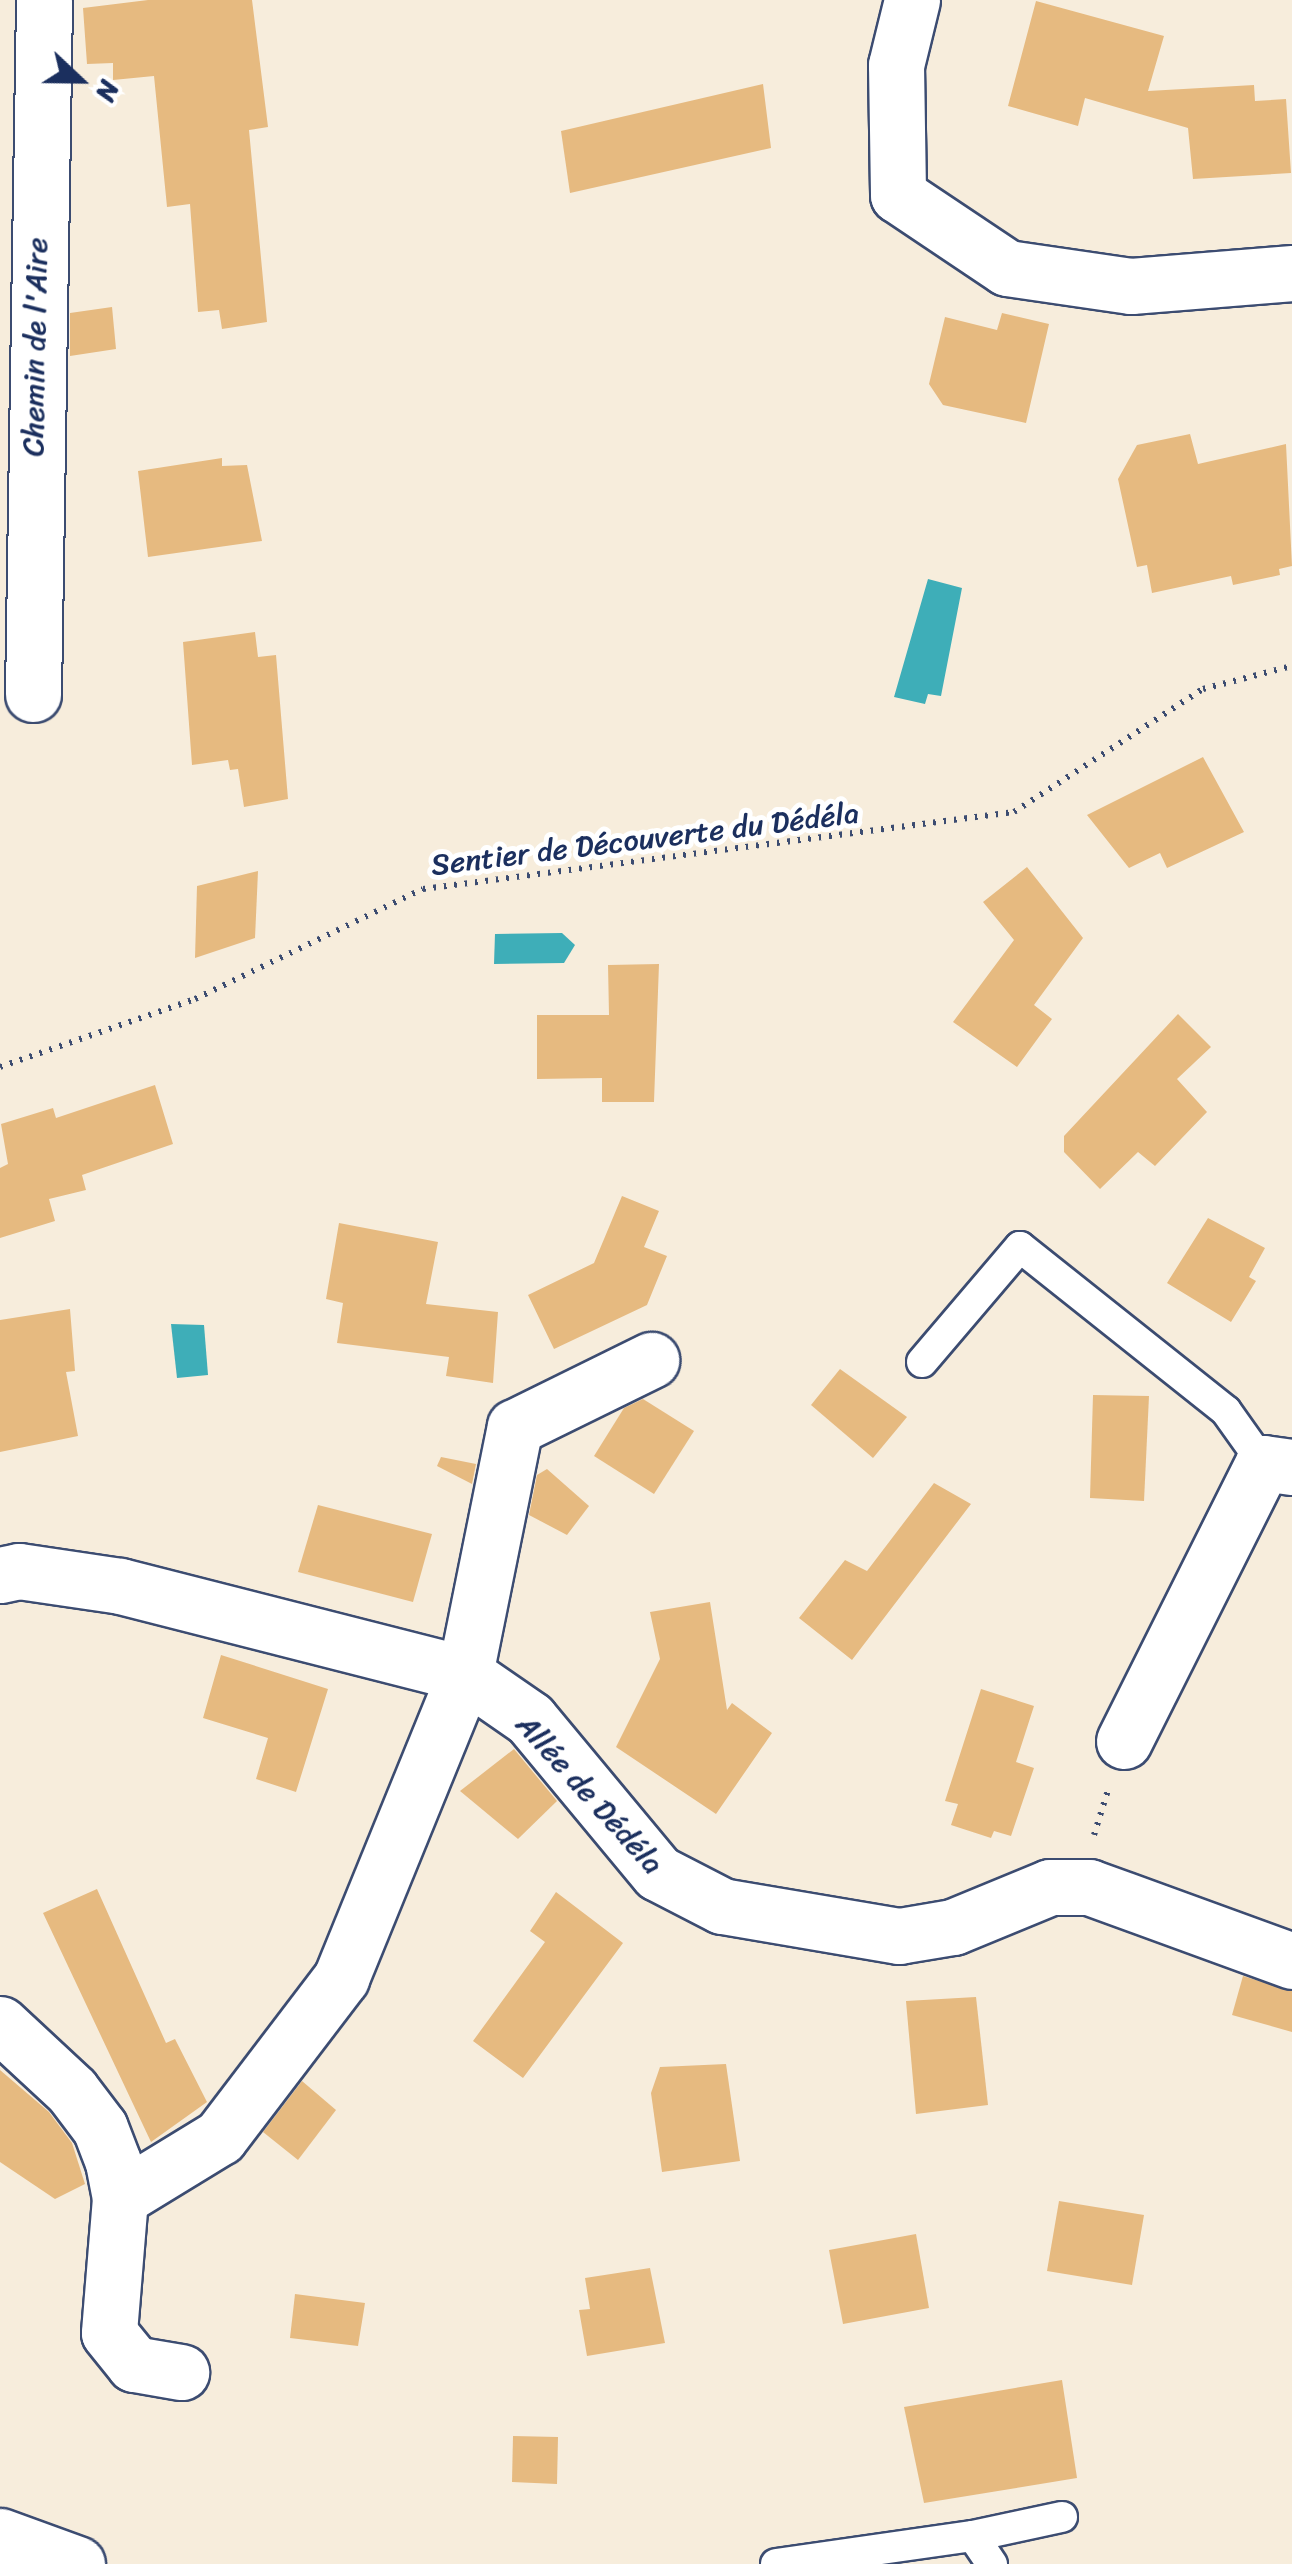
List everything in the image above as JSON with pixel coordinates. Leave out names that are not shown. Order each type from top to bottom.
[{"type":"street","name":"Chemin de l'Aire","points":[[33,694],[44,0]]},
{"type":"street","points":[[912,0],[896,65],[898,195],[1007,268],[1131,286],[1292,273]]},
{"type":"street","points":[[120,2198],[220,2136],[341,1978],[466,1674],[515,1427],[650,1360]]},
{"type":"street","points":[[1124,1741],[1278,1465]]},
{"type":"street","name":"Allée de Dédéla","points":[[0,1575],[120,1586],[466,1674],[530,1719],[658,1873],[722,1906],[899,1936],[954,1926],[1050,1886],[1089,1887],[1292,1961]]},
{"type":"street","points":[[0,2024],[72,2091],[100,2128],[120,2198],[108,2333],[134,2364],[182,2372]]},
{"type":"street","points":[[0,2536],[77,2564]]},
{"type":"lane","points":[[922,1362],[1020,1247],[1226,1411],[1278,1465]]},
{"type":"lane","points":[[776,2564],[973,2536],[1062,2516]]},
{"type":"lane","points":[[973,2536],[992,2564]]},
{"type":"path","name":"Sentier de Découverte du Dédéla","points":[[0,1067],[195,999],[423,888],[1014,812],[1202,689],[1292,666]]},
{"type":"water","points":[[928,579],[962,588],[941,696],[928,694],[925,704],[894,697]]},
{"type":"water","points":[[562,933],[575,945],[564,963],[494,964],[495,934]]},
{"type":"water","points":[[171,1324],[204,1325],[208,1375],[177,1378]]},
{"type":"building","points":[[148,0],[252,0],[268,127],[249,130],[267,322],[222,329],[219,310],[198,312],[190,204],[167,207],[154,76],[113,80],[113,63],[87,64],[83,8]]},
{"type":"building","points":[[1036,1],[1164,36],[1148,91],[1254,85],[1255,101],[1286,99],[1291,173],[1193,179],[1188,128],[1085,98],[1078,126],[1008,106]]},
{"type":"building","points":[[763,84],[771,148],[570,193],[561,131]]},
{"type":"building","points":[[112,307],[116,349],[70,356],[70,313]]},
{"type":"building","points":[[1002,313],[1049,324],[1026,423],[943,405],[929,384],[945,317],[997,330]]},
{"type":"building","points":[[1190,434],[1198,464],[1286,444],[1292,566],[1279,569],[1280,575],[1233,585],[1231,576],[1152,593],[1147,565],[1137,567],[1118,479],[1137,445]]},
{"type":"building","points":[[222,458],[222,466],[247,465],[262,541],[148,557],[138,471]]},
{"type":"building","points":[[255,632],[258,657],[276,655],[288,799],[244,807],[238,769],[230,770],[228,760],[192,765],[183,642]]},
{"type":"building","points":[[1203,757],[1244,832],[1167,868],[1160,853],[1129,868],[1087,815]]},
{"type":"building","points":[[1027,867],[1083,938],[1034,1005],[1052,1019],[1017,1067],[953,1022],[1014,940],[983,902]]},
{"type":"building","points":[[258,871],[255,938],[195,958],[197,886]]},
{"type":"building","points":[[659,964],[654,1102],[602,1102],[602,1078],[537,1079],[537,1015],[609,1015],[608,965]]},
{"type":"building","points":[[1178,1014],[1211,1047],[1177,1079],[1207,1112],[1155,1166],[1138,1152],[1100,1189],[1064,1152],[1064,1136]]},
{"type":"building","points":[[155,1085],[173,1144],[82,1175],[86,1190],[49,1199],[55,1221],[0,1238],[0,1168],[8,1164],[1,1124],[53,1108],[56,1118]]},
{"type":"building","points":[[622,1196],[659,1211],[644,1247],[667,1256],[647,1305],[554,1349],[528,1295],[594,1263]]},
{"type":"building","points":[[1208,1218],[1265,1248],[1249,1277],[1256,1281],[1231,1322],[1167,1283]]},
{"type":"building","points":[[339,1223],[438,1242],[426,1304],[498,1312],[493,1383],[446,1376],[449,1357],[337,1343],[343,1303],[326,1299]]},
{"type":"building","points":[[70,1309],[75,1371],[66,1372],[78,1436],[0,1452],[0,1320]]},
{"type":"building","points":[[840,1369],[907,1417],[873,1458],[811,1405]]},
{"type":"building","points":[[1093,1395],[1149,1396],[1144,1501],[1090,1498]]},
{"type":"building","points":[[643,1399],[694,1431],[654,1494],[594,1456],[624,1408]]},
{"type":"building","points":[[441,1457],[476,1464],[472,1484],[437,1466]]},
{"type":"building","points":[[547,1469],[589,1506],[567,1535],[529,1515],[537,1475]]},
{"type":"building","points":[[934,1483],[971,1504],[852,1660],[799,1618],[845,1560],[867,1571]]},
{"type":"building","points":[[318,1505],[432,1534],[413,1602],[298,1572]]},
{"type":"building","points":[[710,1602],[727,1710],[732,1703],[772,1733],[716,1814],[616,1747],[660,1659],[650,1612]]},
{"type":"building","points":[[221,1655],[328,1689],[296,1792],[256,1779],[268,1738],[203,1718]]},
{"type":"building","points":[[981,1689],[1034,1706],[1016,1762],[1034,1768],[1011,1836],[994,1831],[991,1838],[951,1825],[958,1804],[945,1801]]},
{"type":"building","points":[[514,1749],[557,1801],[518,1839],[460,1791]]},
{"type":"building","points":[[97,1889],[166,2043],[175,2039],[207,2102],[151,2142],[43,1913]]},
{"type":"building","points":[[556,1892],[623,1943],[523,2078],[473,2041],[545,1942],[530,1931]]},
{"type":"building","points":[[1243,1976],[1292,1991],[1292,2032],[1232,2015]]},
{"type":"building","points":[[976,1997],[988,2105],[916,2114],[906,2001]]},
{"type":"building","points":[[726,2064],[740,2161],[662,2172],[651,2093],[660,2067]]},
{"type":"building","points":[[0,2070],[49,2112],[72,2143],[85,2184],[55,2199],[0,2162]]},
{"type":"building","points":[[302,2081],[336,2110],[298,2160],[263,2132]]},
{"type":"building","points":[[1059,2201],[1144,2215],[1132,2285],[1047,2271]]},
{"type":"building","points":[[916,2234],[929,2308],[843,2324],[829,2250]]},
{"type":"building","points":[[650,2268],[665,2343],[587,2356],[579,2310],[590,2309],[585,2278]]},
{"type":"building","points":[[295,2294],[365,2303],[358,2346],[290,2338]]},
{"type":"building","points":[[1062,2380],[1077,2478],[924,2503],[904,2407]]},
{"type":"building","points":[[513,2436],[558,2437],[557,2484],[512,2482]]}]
